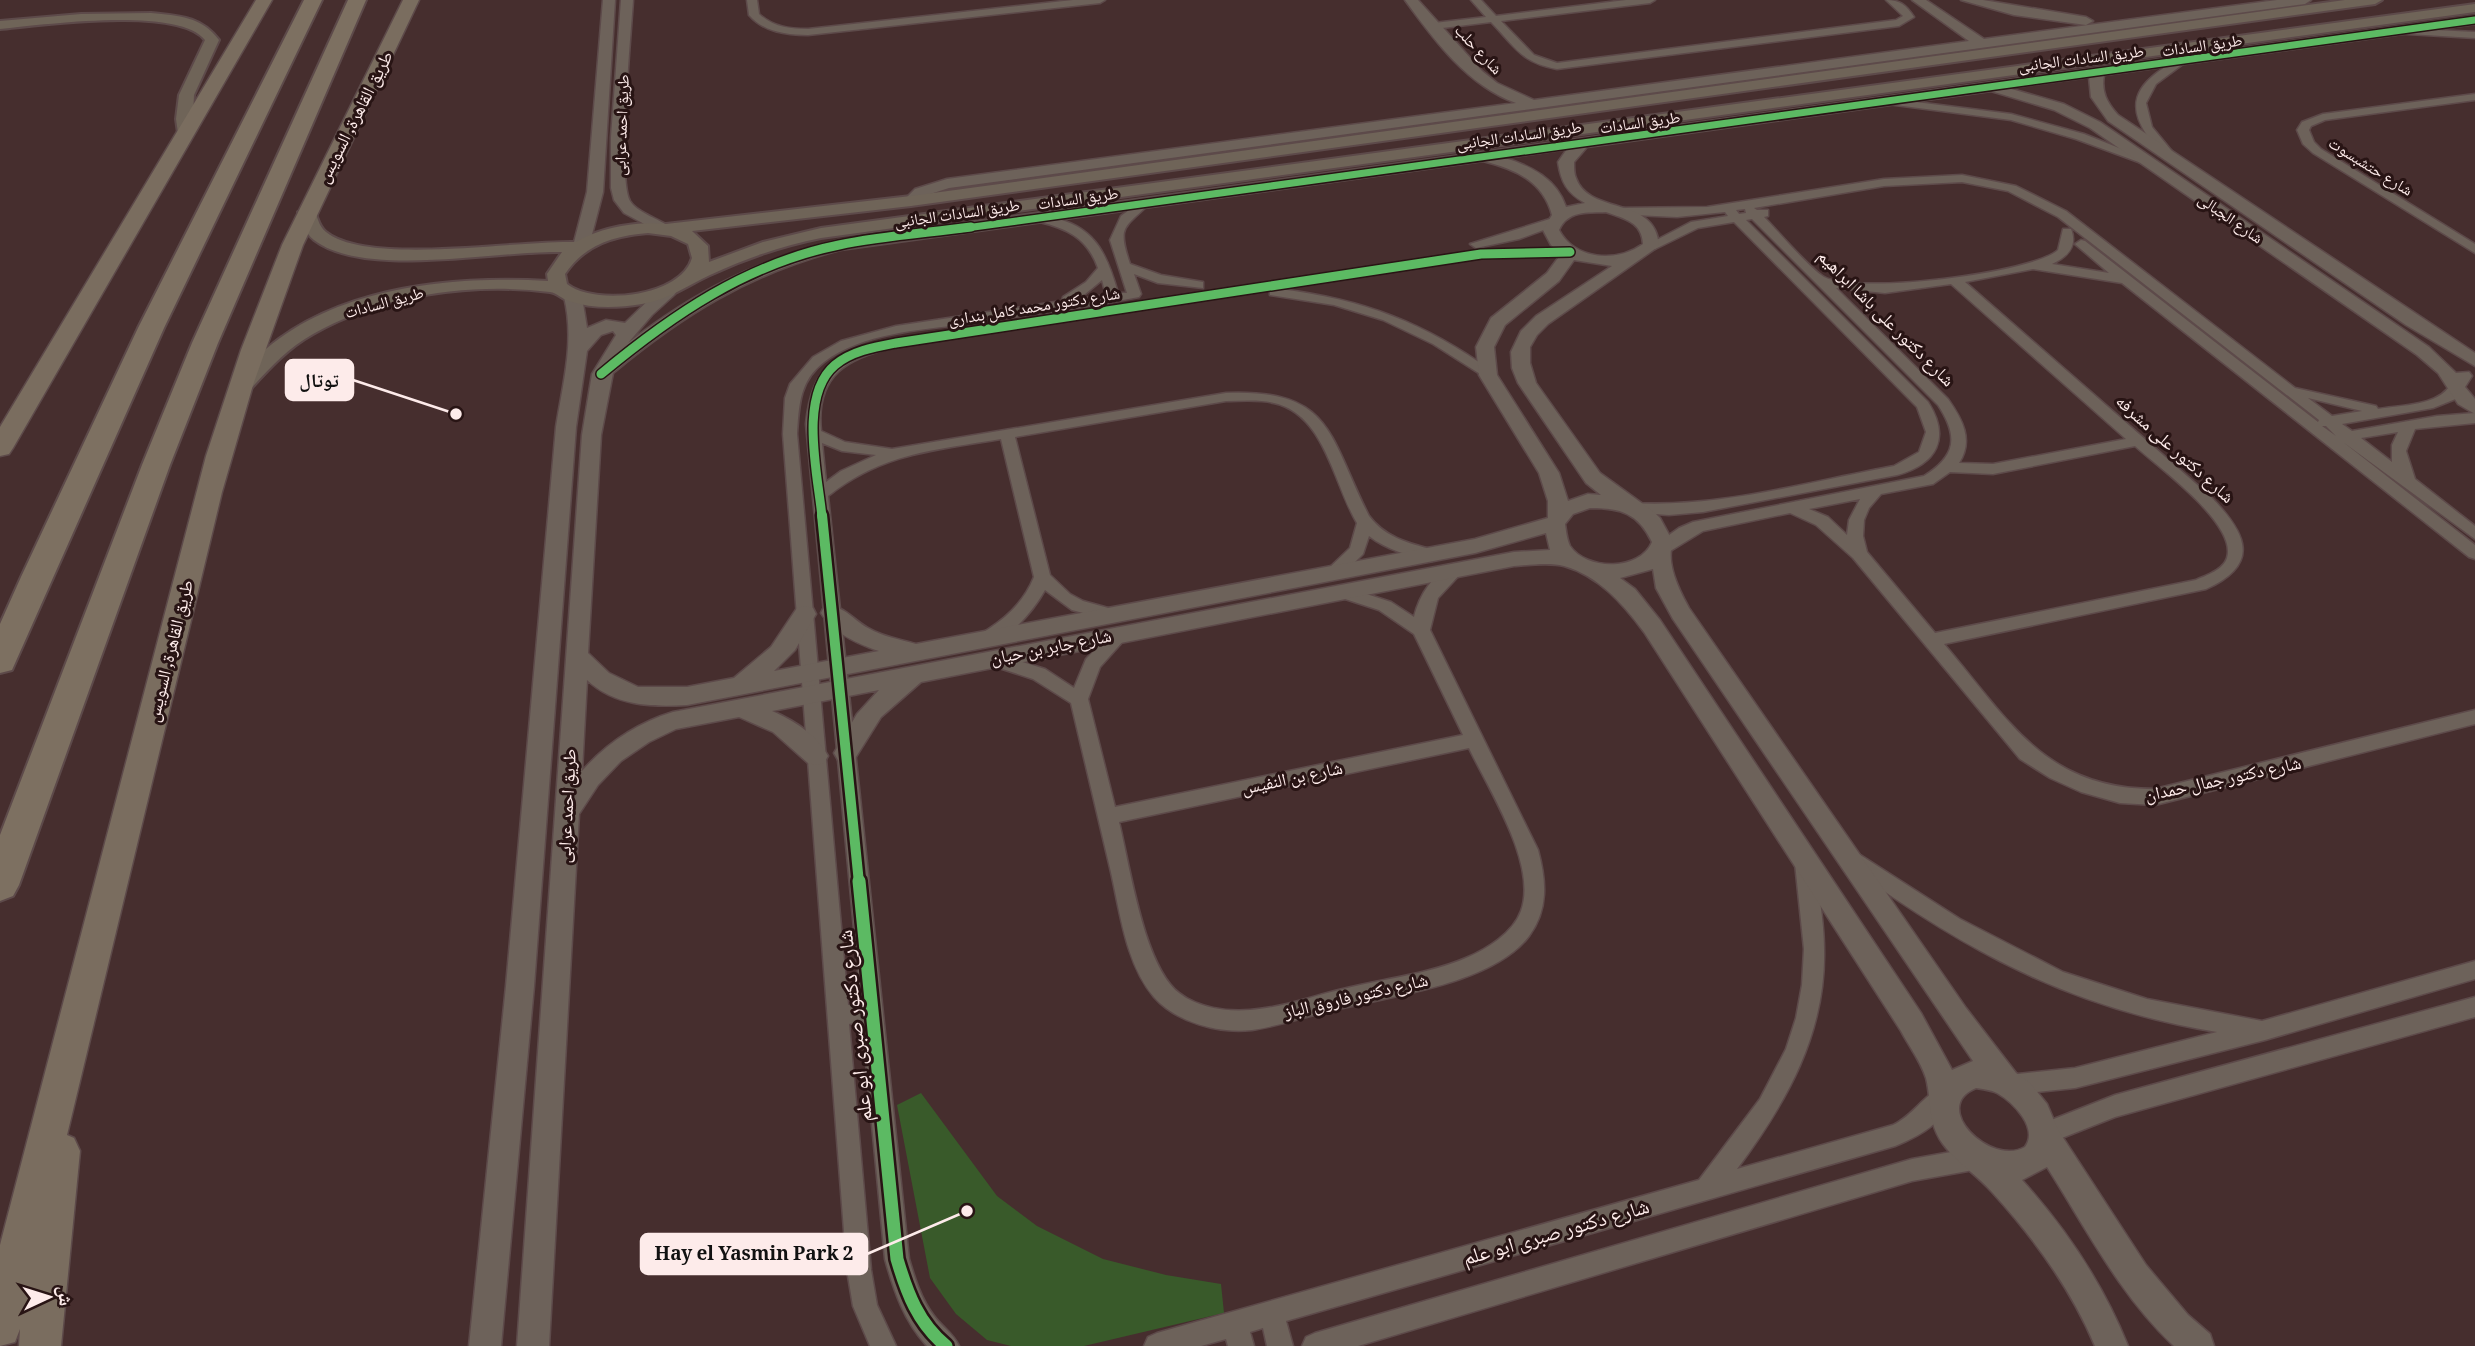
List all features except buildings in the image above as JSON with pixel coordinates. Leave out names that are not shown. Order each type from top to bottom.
[{"type":"highway","points":[[0,448],[264,0]]},
{"type":"highway","points":[[0,661],[152,323],[313,0]]},
{"type":"highway","points":[[0,885],[68,697],[191,378],[356,0]]},
{"type":"highway","name":"طريق القاهرة, السويس","points":[[0,1326],[209,492],[237,394],[272,294],[307,212],[411,0]]},
{"type":"highway","points":[[40,1346],[58,1174],[63,1081]]},
{"type":"main road","name":"طريق السادات","points":[[580,247],[613,233],[911,201],[1894,65],[2087,35],[2220,21],[2375,0]]},
{"type":"main road","points":[[0,25],[129,9],[153,2]]},
{"type":"main road","name":"طريق السادات","points":[[237,394],[258,367],[289,341],[322,321],[369,302],[443,287],[503,284],[566,292],[594,303],[621,303],[678,285],[729,259],[766,245],[814,234],[2475,8]]},
{"type":"main road","points":[[0,15],[129,9],[180,16],[202,23],[210,31],[211,44],[184,97],[182,115],[186,132]]},
{"type":"main road","points":[[2287,12],[2283,17],[2285,22],[2318,29]]},
{"type":"main road","points":[[2441,13],[2467,21]]},
{"type":"main road","points":[[2220,21],[2254,27],[2258,32],[2252,38]]},
{"type":"main road","points":[[1894,65],[1908,54]]},
{"type":"main road","points":[[1652,88],[1685,94],[1699,82]]},
{"type":"main road","points":[[1723,110],[1764,117]]},
{"type":"main road","points":[[1665,130],[1682,116]]},
{"type":"main road","points":[[1356,161],[1383,169]]},
{"type":"main road","points":[[307,212],[314,231],[323,238],[373,252],[418,254],[533,246],[580,247]]},
{"type":"main road","points":[[905,222],[935,232]]},
{"type":"main road","points":[[664,229],[690,237],[701,251],[698,267],[678,285]]},
{"type":"main road","points":[[566,292],[557,277],[559,267],[580,247]]},
{"type":"street","name":"طريق احمد عرابى","points":[[580,247],[593,205],[609,0]]},
{"type":"street","name":"طريق احمد عرابى","points":[[627,0],[618,188],[622,201],[634,212],[664,229]]},
{"type":"street","points":[[752,0],[757,19],[772,27],[798,32],[1100,0]]},
{"type":"street","name":"شارع حلب","points":[[1396,0],[1468,94],[1458,114]]},
{"type":"street","name":"شارع حلب","points":[[1411,0],[1487,85],[1507,96],[1534,104]]},
{"type":"street","points":[[1476,0],[1530,57],[1538,62],[1558,66],[1899,23],[1905,20],[1908,13],[1891,0]]},
{"type":"street","points":[[1434,26],[1650,0]]},
{"type":"street","points":[[1918,0],[1941,8],[1990,43]]},
{"type":"street","points":[[1966,0],[2039,16],[2131,23]]},
{"type":"street","name":"طريق السادات الجانبى","points":[[911,201],[920,192],[937,185],[1990,43],[2087,35],[2131,23],[2305,0]]},
{"type":"street","name":"طريق السادات الجانبى","points":[[601,374],[673,316],[740,278],[829,247],[2467,21]]},
{"type":"street","points":[[2392,31],[2475,35]]},
{"type":"street","points":[[2171,158],[2143,123],[2139,107],[2141,93],[2151,81],[2182,61]]},
{"type":"street","name":"شارع الجبالى","points":[[2098,71],[2094,82],[2095,94],[2113,118],[2475,361]]},
{"type":"street","name":"شارع الجبالى","points":[[1985,86],[2035,99],[2080,117],[2423,351],[2444,369],[2456,386]]},
{"type":"street","name":"شارع حتشبسوت","points":[[2475,97],[2323,117],[2306,124],[2303,130],[2304,136],[2317,151],[2475,249]]},
{"type":"street","points":[[1884,101],[2011,117],[2078,136],[2149,162]]},
{"type":"street","points":[[1586,141],[1569,154],[1565,170],[1573,187],[1611,209],[1631,216],[1650,230],[1653,238],[1651,246]]},
{"type":"street","points":[[598,154],[619,151]]},
{"type":"street","points":[[1481,156],[1516,166],[1542,182],[1558,204],[1551,230],[1553,238],[1570,252],[1603,261],[1634,258]]},
{"type":"street","points":[[1556,219],[1579,209],[1663,214],[1730,212],[1937,176],[1974,179],[2012,188],[2046,203],[2062,214],[2475,534]]},
{"type":"street","points":[[1749,209],[1947,185],[2002,193],[2026,204],[2067,232],[2475,554]]},
{"type":"street","points":[[1134,294],[1116,240],[1117,232],[1126,216],[1144,204]]},
{"type":"street","name":"شارع دكتور على باشا ابراهيم","points":[[1749,209],[1943,402],[1958,426],[1960,438]]},
{"type":"street","points":[[1730,212],[1651,246],[1541,321],[1523,343],[1521,369],[1527,383],[1585,468],[1603,487],[1652,522],[1658,531],[1662,575],[1677,607],[1950,1010],[2008,1084],[2034,1107],[2044,1135],[2137,1277],[2170,1319],[2198,1346]]},
{"type":"street","name":"شارع دكتور على باشا ابراهيم","points":[[1730,212],[1923,405],[1933,432]]},
{"type":"street","points":[[2046,216],[2062,214]]},
{"type":"street","points":[[1041,218],[1072,226],[1094,241],[1113,297]]},
{"type":"street","name":"شارع دكتور محمد كامل بندارى","points":[[838,678],[814,433],[814,395],[818,383],[834,367],[857,353],[931,331],[1056,306],[1485,242],[1529,232],[1556,219]]},
{"type":"street","points":[[1819,280],[1853,287],[1886,289],[2035,266],[2059,256],[2066,249],[2067,232]]},
{"type":"street","points":[[1488,374],[1485,347],[1497,322],[1553,277],[1570,252]]},
{"type":"street","name":"شارع دكتور محمد كامل بندارى","points":[[810,683],[790,434],[792,398],[797,384],[818,360],[846,344],[879,333],[931,331],[1247,289],[1481,254],[1570,252]]},
{"type":"street","points":[[1124,266],[1158,279],[1198,285]]},
{"type":"street","points":[[2035,266],[2085,271],[2129,281]]},
{"type":"street","points":[[1056,306],[1081,293],[1105,268]]},
{"type":"street","name":"شارع دكتور على مشرفه","points":[[1932,640],[2211,581],[2230,568],[2237,549],[2230,527],[2206,501],[1954,279]]},
{"type":"street","name":"طريق احمد عرابى","points":[[533,1346],[590,450],[601,374],[625,335],[678,285]]},
{"type":"street","points":[[1247,289],[1323,297],[1382,313],[1436,338],[1488,374],[1549,473],[1556,494],[1557,542],[1583,565],[1611,580],[1640,609],[1926,1046],[1939,1072],[1943,1111],[1951,1130],[1966,1148],[2012,1190],[2056,1247],[2092,1302],[2112,1346]]},
{"type":"street","points":[[1857,318],[1868,302],[1886,289]]},
{"type":"street","name":"طريق احمد عرابى","points":[[485,1346],[520,986],[563,455],[576,353],[578,317],[566,292]]},
{"type":"street","points":[[576,353],[589,335],[599,327],[621,327],[625,335]]},
{"type":"street","points":[[2311,424],[2444,401],[2453,395],[2462,376],[2475,374]]},
{"type":"street","points":[[2282,384],[2347,405],[2392,411]]},
{"type":"street","points":[[2456,386],[2465,400],[2475,408]]},
{"type":"street","points":[[820,495],[846,474],[897,452],[1226,397],[1247,396],[1282,400],[1298,406],[1316,423],[1365,523],[1393,544],[1432,555]]},
{"type":"street","points":[[2329,439],[2411,425],[2475,418]]},
{"type":"street","points":[[2411,425],[2397,445],[2398,458],[2415,487]]},
{"type":"street","points":[[1557,520],[1576,504],[1588,501],[1669,510],[1703,507],[1897,470],[1924,455],[1931,444],[1933,432],[1960,438],[1958,453],[1949,467],[1928,480],[1699,526],[1685,532],[1660,550],[1646,566],[1635,571],[1607,572],[1583,565]]},
{"type":"street","points":[[814,433],[842,446],[897,452]]},
{"type":"street","points":[[1007,434],[1042,577],[1064,598],[1116,625],[1092,664],[1079,699],[1039,674],[989,649],[1003,629],[1024,611],[1037,591],[1042,577]]},
{"type":"street","points":[[1949,467],[1993,469],[2138,441]]},
{"type":"street","points":[[563,455],[590,450]]},
{"type":"street","points":[[1859,554],[1854,525],[1864,502],[1875,492]]},
{"type":"street","name":"شارع دكتور جمال حمدان","points":[[1793,508],[1822,522],[1859,554],[2027,754],[2066,779],[2088,788],[2133,798],[2163,795],[2475,717]]},
{"type":"street","name":"شارع جابر بن حيان","points":[[566,814],[582,785],[596,768],[632,739],[735,697],[1338,582],[1432,555],[1500,541],[1557,520]]},
{"type":"street","points":[[1365,523],[1356,550],[1338,582],[1385,606],[1422,630],[1423,612],[1429,596],[1440,582],[1456,570]]},
{"type":"street","name":"شارع جابر بن حيان","points":[[1338,582],[1456,570],[1532,557],[1583,565]]},
{"type":"street","points":[[832,613],[845,625],[923,662],[867,715],[846,753]]},
{"type":"street","points":[[804,614],[794,635],[777,656],[735,697],[790,730],[816,756]]},
{"type":"street","name":"شارع دكتور فاروق الباز","points":[[1079,699],[1142,957],[1152,980],[1169,1000],[1193,1014],[1221,1020],[1251,1020],[1454,972],[1483,962],[1503,950],[1518,935],[1529,918],[1535,899],[1536,880],[1532,860],[1422,630]]},
{"type":"street","name":"شارع جابر بن حيان","points":[[577,655],[593,675],[606,685],[642,697],[735,697]]},
{"type":"street","name":"شارع دكتور صبرى ابو علم","points":[[838,678],[897,1259],[905,1291],[920,1320],[946,1346]]},
{"type":"street","name":"شارع دكتور صبرى ابو علم","points":[[810,683],[859,1270],[865,1306],[883,1346]]},
{"type":"street","name":"شارع بن النفيس","points":[[1108,816],[1475,740]]},
{"type":"street","points":[[1843,852],[1936,918],[2018,964],[2075,987],[2133,1005],[2265,1030]]},
{"type":"street","points":[[1707,1188],[1770,1107],[1790,1069],[1803,1030],[1811,990],[1814,950],[1805,859]]},
{"type":"street","points":[[1943,1096],[1950,1084],[1961,1077],[1975,1074],[1990,1076],[2008,1084],[2075,1078],[2265,1030],[2475,970]]},
{"type":"street","points":[[520,986],[557,978]]},
{"type":"street","points":[[2044,1135],[2115,1106],[2475,1007]]},
{"type":"street","points":[[838,1017],[872,1009]]},
{"type":"street","name":"شارع دكتور صبرى ابو علم","points":[[1157,1346],[1238,1335],[1272,1313],[1895,1135],[1915,1126],[1943,1096]]},
{"type":"street","points":[[1315,1346],[1912,1170],[1981,1159],[2000,1166],[2025,1164],[2041,1151],[2044,1135]]},
{"type":"street","points":[[1272,1313],[1280,1346]]},
{"type":"street","points":[[1367,1346],[1394,1323]]},
{"type":"green space","points":[[921,1093],[997,1196],[1037,1226],[1103,1259],[1166,1275],[1221,1284],[1224,1313],[1084,1346],[1011,1346],[987,1340],[956,1314],[930,1278],[897,1105]]},
{"type":"cycle path","points":[[601,374],[657,329],[711,293],[770,266],[839,245],[2475,20]]},
{"type":"cycle path","points":[[946,1346],[920,1318],[904,1284],[897,1259],[813,424],[819,388],[826,375],[847,357],[896,343],[1481,254],[1570,252]]},
{"type":"place","name":"توتال","points":[[456,414]]},
{"type":"place","name":"Hay el Yasmin Park 2","points":[[967,1211]]}]
